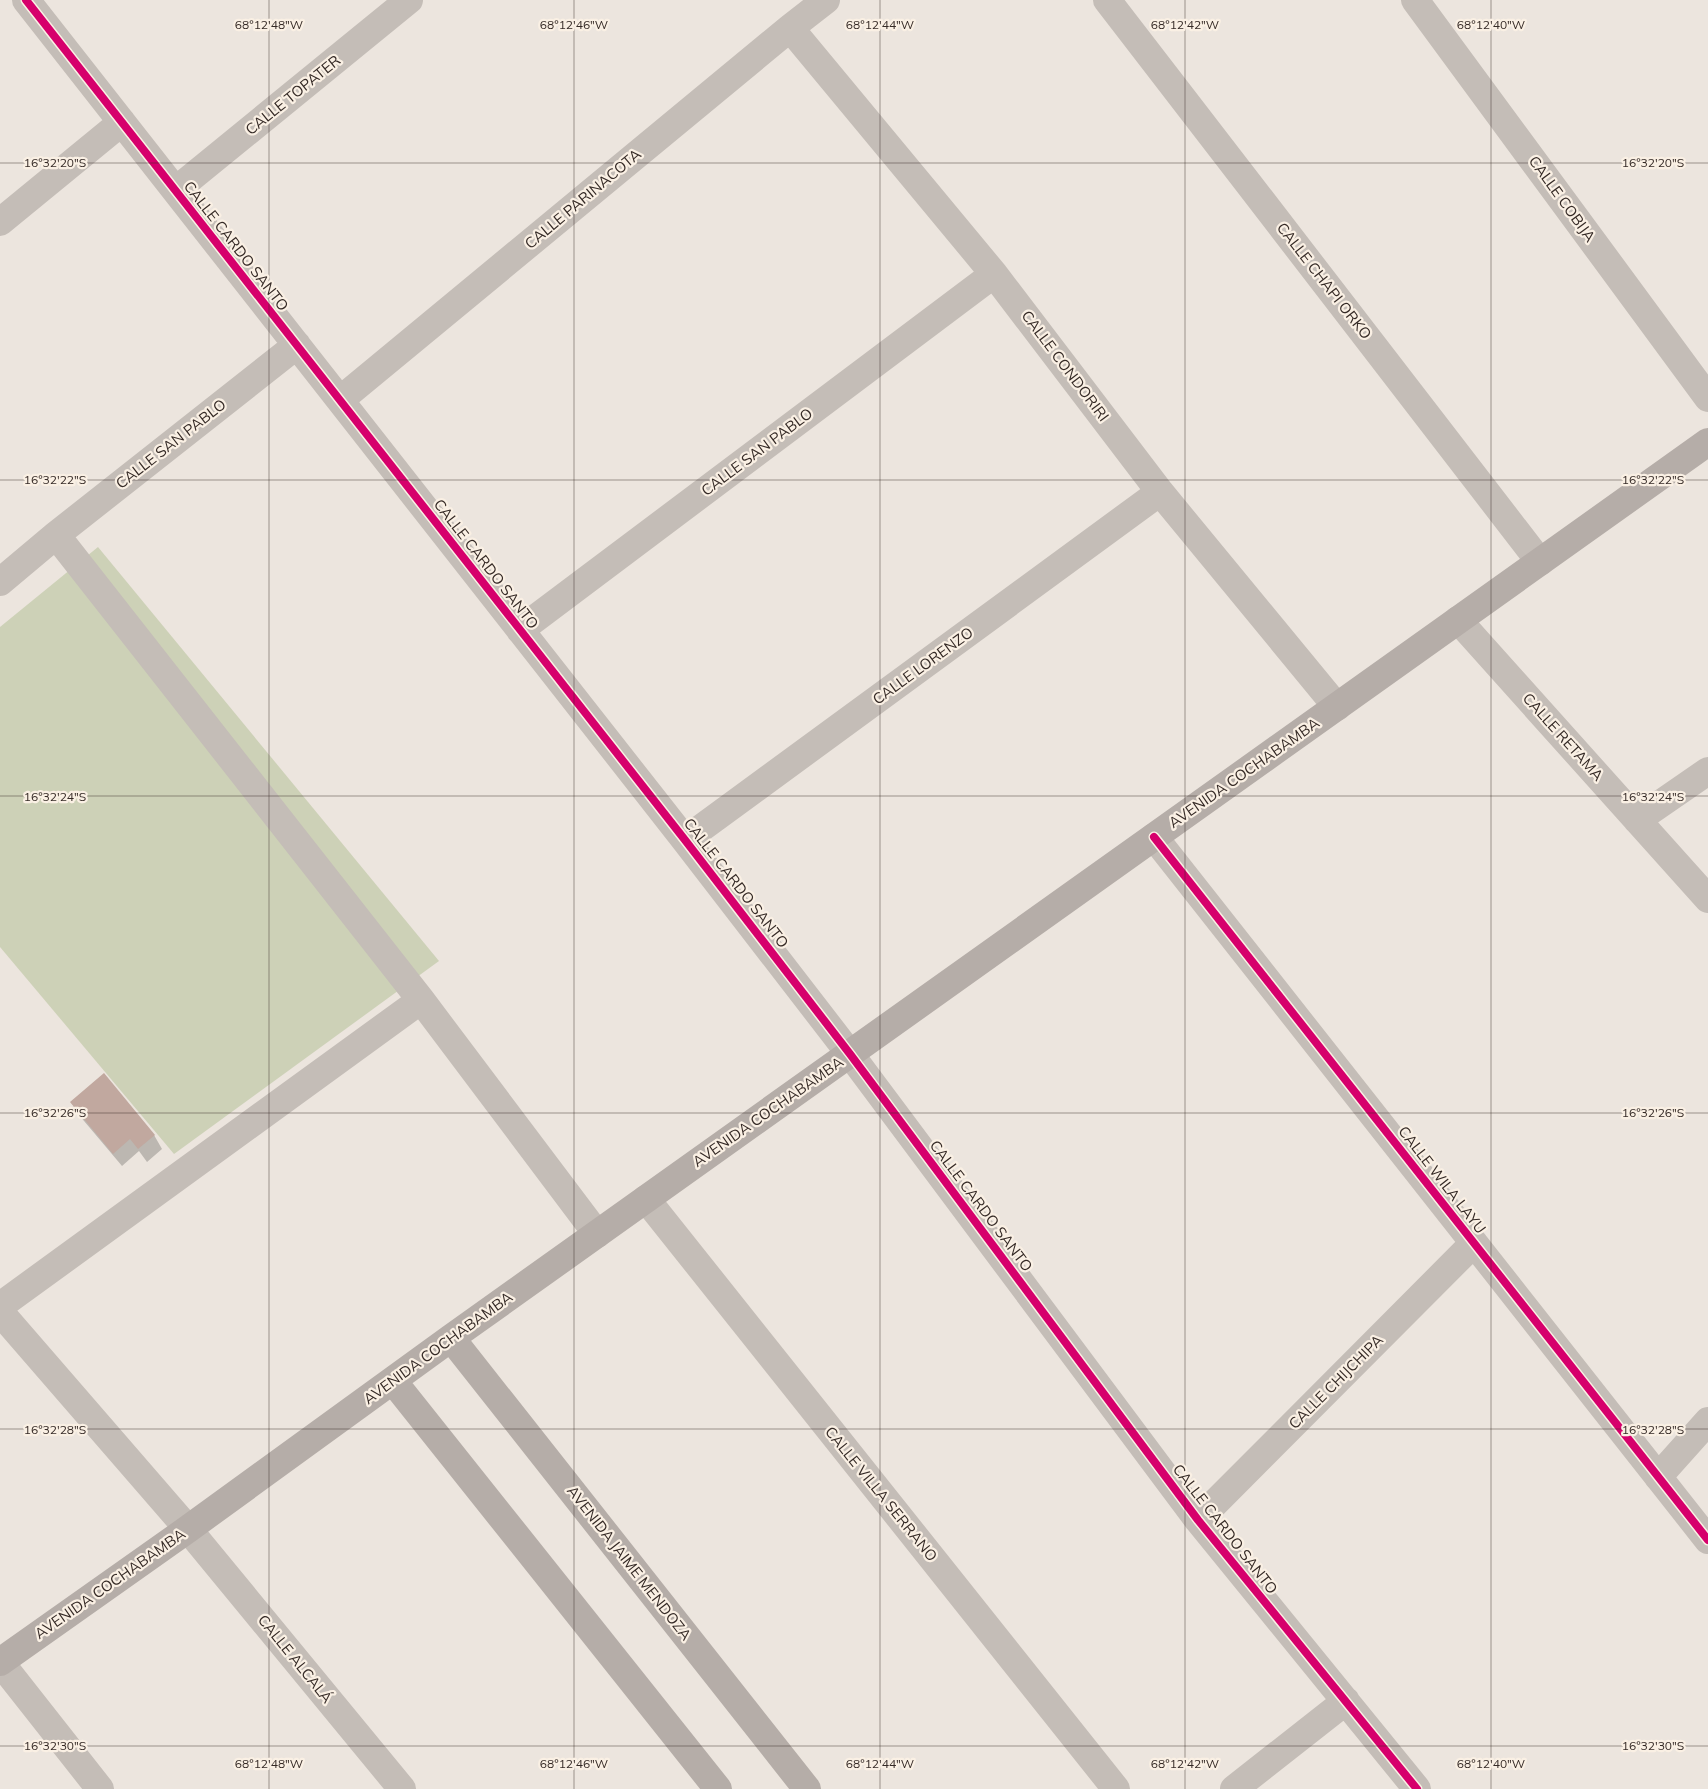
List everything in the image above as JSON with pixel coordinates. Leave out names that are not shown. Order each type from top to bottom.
[{"type":"main road","name":"AVENIDA COCHABAMBA","points":[[0,1662],[451,1338],[1708,442]]},
{"type":"main road","name":"AVENIDA JAIME MENDOZA","points":[[451,1338],[807,1789]]},
{"type":"main road","points":[[393,1381],[718,1789]]},
{"type":"street","name":"CALLE CARDO SANTO","points":[[26,0],[685,840],[850,1054],[1198,1520],[1417,1789]]},
{"type":"street","name":"CALLE PARINACOTA","points":[[340,400],[826,0]]},
{"type":"street","name":"CALLE CHAPI ORKO","points":[[1108,0],[1540,562]]},
{"type":"street","name":"CALLE COBIJA","points":[[1415,0],[1708,398]]},
{"type":"street","name":"CALLE TOPATER","points":[[176,190],[401,2]]},
{"type":"street","name":"CALLE CONDORIRI","points":[[790,28],[994,274],[1160,492],[1337,707]]},
{"type":"street","points":[[0,222],[122,122]]},
{"type":"street","name":"CALLE SAN PABLO","points":[[520,630],[994,274]]},
{"type":"street","name":"CALLE SAN PABLO","points":[[0,582],[56,535],[297,345]]},
{"type":"street","name":"CALLE LORENZO","points":[[685,840],[1160,492]]},
{"type":"street","points":[[56,535],[421,1000],[597,1234]]},
{"type":"street","name":"CALLE RETAMA","points":[[1458,620],[1708,899]]},
{"type":"street","points":[[1637,820],[1708,771]]},
{"type":"street","name":"CALLE WILA LAYU","points":[[1154,837],[1708,1540]]},
{"type":"street","points":[[0,1306],[421,1000]]},
{"type":"street","name":"CALLE VILLA SERRANO","points":[[646,1199],[1116,1789]]},
{"type":"street","name":"CALLE CHIJCHIPA","points":[[1198,1520],[1474,1243]]},
{"type":"street","name":"CALLE ALCALÁ","points":[[0,1312],[188,1528],[402,1789]]},
{"type":"street","points":[[1658,1477],[1708,1421]]},
{"type":"street","points":[[0,1662],[100,1789]]},
{"type":"street","points":[[1234,1789],[1346,1701]]},
{"type":"green space","points":[[98,547],[439,961],[174,1154],[0,947],[0,627]]},
{"type":"building","points":[[104,1073],[155,1135],[138,1149],[130,1139],[113,1154],[70,1102]]},
{"type":"cycle path","points":[[26,0],[685,840],[850,1054],[1198,1520],[1417,1789]]},
{"type":"cycle path","points":[[1154,837],[1708,1540]]}]
